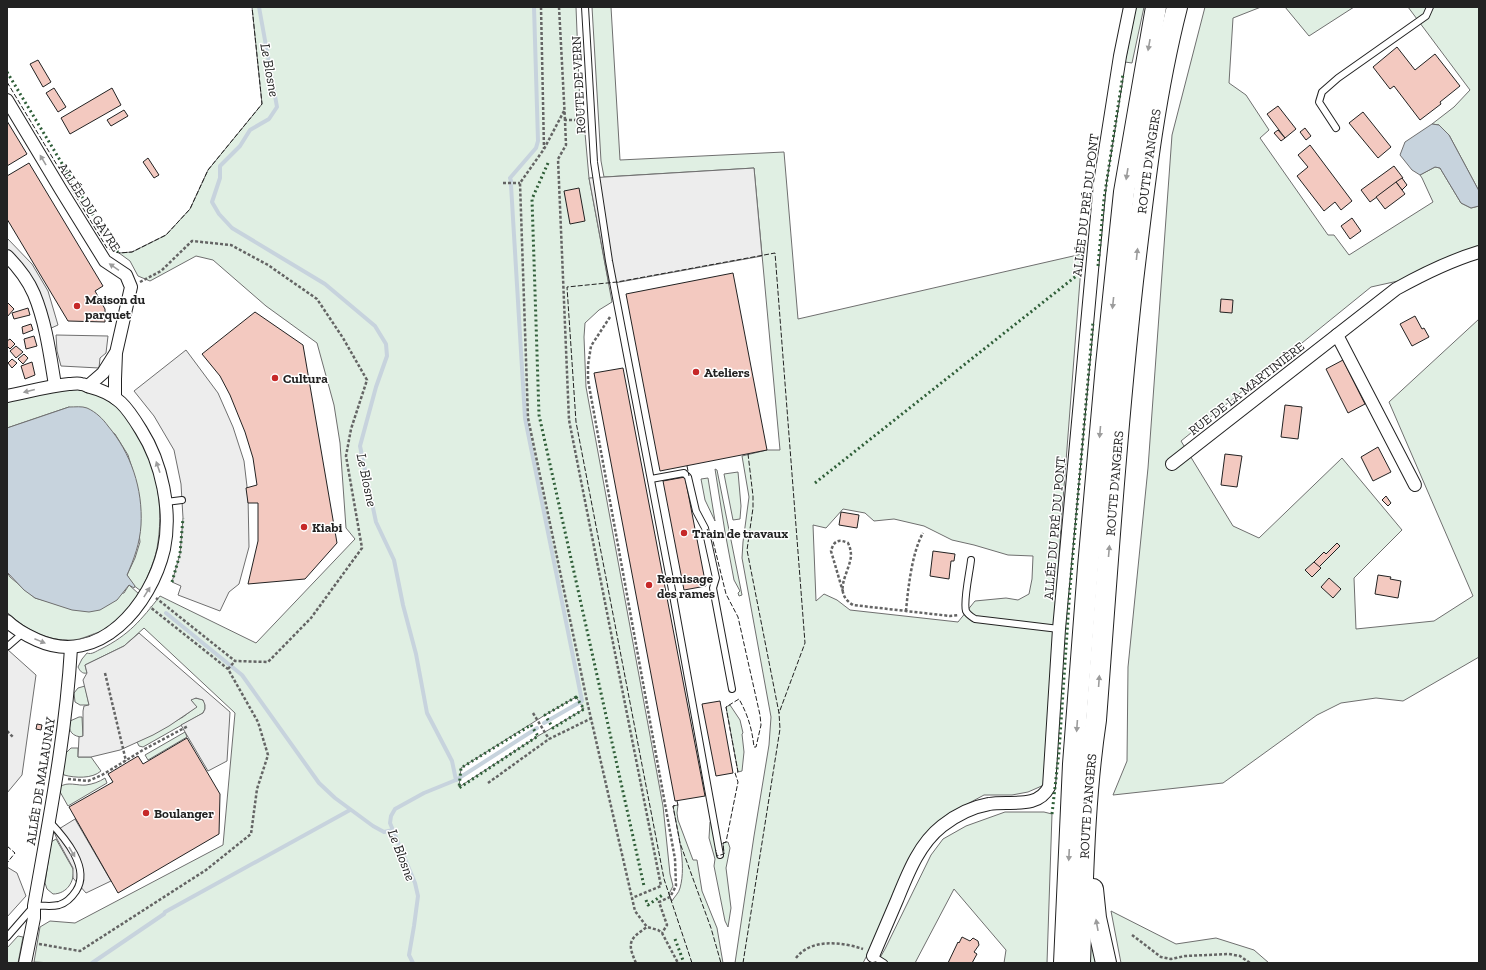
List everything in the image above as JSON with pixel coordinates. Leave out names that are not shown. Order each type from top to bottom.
[{"type":"highway","name":"ROUTE D'ANGERS","points":[[1064,963],[1073,764],[1106,365],[1124,192],[1156,7]]},
{"type":"highway","name":"ROUTE D'ANGERS","points":[[1080,963],[1090,760],[1096,720],[1124,370],[1142,201],[1160,83],[1177,7]]},
{"type":"highway","points":[[1096,720],[1100,749],[1093,892],[1096,918],[1106,963]]},
{"type":"street","name":"ALLÉE DU PRÉ DU PONT","points":[[873,956],[909,872],[923,846],[931,836],[954,817],[968,810],[990,804],[1024,803],[1033,801],[1047,792],[1049,787],[1059,629],[1100,182],[1119,63],[1130,7]]},
{"type":"street","name":"ALLÉE DU GAVRE","points":[[7,100],[60,190],[105,261],[126,275],[131,287]]},
{"type":"street","name":"RUE DE LA MARTINIÈRE","points":[[1172,464],[1396,289],[1430,270],[1479,252]]},
{"type":"street","points":[[7,256],[16,265],[34,293],[42,319],[55,385]]},
{"type":"street","points":[[115,398],[116,353],[131,287]]},
{"type":"street","points":[[1337,335],[1415,485]]},
{"type":"street","points":[[88,386],[103,373],[116,353]]},
{"type":"street","points":[[7,396],[55,385],[81,384],[102,390],[115,398],[122,403],[145,436],[163,482],[166,502],[164,549],[157,571],[145,596],[125,621],[116,629],[92,642],[71,648],[56,647],[41,642],[23,633],[7,620]]},
{"type":"street","name":"ALLÉE DE MALAUNAY","points":[[25,963],[56,778],[70,680],[71,648]]},
{"type":"lane","name":"ROUTE DE VERN","points":[[585,7],[594,162],[618,304],[720,855]]},
{"type":"lane","points":[[1336,128],[1319,102],[1322,92],[1338,78],[1426,16],[1430,7]]},
{"type":"lane","points":[[651,478],[684,473],[688,477],[696,511],[705,528],[716,578],[712,588],[732,689]]},
{"type":"lane","points":[[166,502],[182,500]]},
{"type":"lane","points":[[971,560],[965,603],[966,612],[975,620],[1059,629]]},
{"type":"lane","points":[[8,646],[23,633]]},
{"type":"lane","points":[[7,937],[34,912],[60,905],[71,898],[79,887],[82,876],[79,864],[62,835],[49,821]]},
{"type":"lane","points":[[873,956],[884,963]]},
{"type":"path","points":[[541,7],[544,149]]},
{"type":"path","points":[[559,7],[566,145],[558,159],[569,420],[661,886],[632,898]]},
{"type":"path","points":[[564,111],[544,149],[520,183],[528,418],[587,701],[635,911],[647,928]]},
{"type":"path","points":[[565,120],[591,119]]},
{"type":"path","points":[[503,183],[520,183]]},
{"type":"path","points":[[131,287],[161,271],[192,241],[231,245],[268,265],[317,299],[343,338],[366,380],[351,429],[346,456],[362,548],[311,618],[268,662],[234,661],[145,596]]},
{"type":"path","points":[[618,304],[591,346],[588,365],[588,380],[675,859],[676,886],[670,897],[659,902],[667,926],[662,933]]},
{"type":"path","points":[[906,611],[918,543],[923,533]]},
{"type":"path","points":[[842,592],[842,584],[851,556],[848,543],[842,540],[836,541],[832,545],[831,551],[842,592],[847,602],[853,606],[950,616],[959,615],[966,612]]},
{"type":"path","points":[[29,942],[80,951],[206,870],[251,834],[257,789],[268,755],[258,722],[228,668],[145,596]]},
{"type":"path","points":[[228,668],[234,661]]},
{"type":"path","points":[[105,673],[126,761]]},
{"type":"path","points":[[532,713],[549,739]]},
{"type":"path","points":[[488,783],[549,739],[592,718]]},
{"type":"path","points":[[56,778],[88,780],[102,775],[188,726]]},
{"type":"path","points":[[7,731],[14,738]]},
{"type":"path","points":[[636,963],[630,944],[635,935],[647,928],[658,930],[662,933],[678,963]]},
{"type":"path","points":[[1132,935],[1161,957],[1171,959],[1185,956],[1229,954],[1240,956],[1250,963]]},
{"type":"path","points":[[796,958],[799,954],[810,947],[825,943],[842,944],[860,948],[873,956]]},
{"type":"green space","points":[[252,7],[576,7],[581,132],[585,133],[589,178],[612,302],[599,310],[585,323],[584,337],[586,387],[663,806],[670,874],[673,886],[669,894],[672,901],[678,893],[682,879],[681,847],[673,806],[678,805],[678,820],[693,860],[697,860],[702,891],[717,928],[723,963],[34,962],[40,927],[50,921],[75,923],[223,845],[235,713],[144,628],[124,646],[85,665],[87,673],[81,672],[78,667],[82,659],[87,653],[92,653],[111,644],[127,632],[140,620],[160,596],[256,643],[355,539],[346,528],[340,443],[334,405],[317,343],[266,306],[213,260],[196,256],[150,281],[138,276],[130,261],[119,253],[132,252],[166,235],[190,209],[208,170],[262,104]],"holes":[[[576,697],[584,709],[538,736],[459,787],[461,768],[545,715]]]},
{"type":"green space","points":[[592,7],[611,7],[620,160],[784,152],[798,319],[1082,254],[1061,526],[1044,785],[1028,792],[1012,795],[984,795],[958,809],[932,829],[863,963],[735,963],[769,745],[771,717],[742,558],[749,497],[742,456],[767,450],[780,450],[754,168],[604,177],[601,161]],"holes":[[[843,509],[865,513],[874,521],[894,519],[924,526],[952,540],[1008,555],[1033,556],[1032,579],[1029,594],[1018,600],[1006,598],[975,601],[958,622],[850,610],[837,600],[824,594],[816,601],[813,525],[826,528]]]},
{"type":"green space","points":[[1136,7],[1144,7],[1132,63],[1125,62]]},
{"type":"green space","points":[[1205,7],[1261,7],[1233,18],[1229,83],[1246,95],[1269,130],[1260,138],[1328,235],[1334,235],[1349,255],[1433,202],[1420,175],[1435,167],[1440,168],[1461,203],[1471,208],[1479,206],[1479,248],[1398,281],[1371,287],[1181,441],[1233,526],[1259,538],[1342,458],[1402,530],[1354,578],[1356,629],[1434,621],[1473,596],[1389,402],[1479,319],[1479,657],[1403,701],[1376,698],[1341,703],[1317,715],[1223,783],[1113,795],[1127,761],[1128,667],[1148,468],[1172,135]]},
{"type":"green space","points":[[1285,7],[1354,7],[1309,36]]},
{"type":"green space","points":[[1408,7],[1479,7],[1479,191],[1449,135],[1439,125],[1432,124],[1454,107],[1470,90]]},
{"type":"green space","points":[[85,388],[113,404],[121,411],[132,425],[147,452],[156,481],[160,511],[160,526],[155,555],[141,591],[133,585],[127,575],[135,558],[140,542],[132,468],[128,455],[115,434],[69,407],[7,428],[7,402],[60,389]]},
{"type":"green space","points":[[715,469],[717,470],[742,595],[739,596],[738,593],[740,591],[734,580]]},
{"type":"green space","points":[[738,472],[741,506],[740,519],[733,520],[724,474]]},
{"type":"green space","points":[[708,478],[715,521],[705,500],[701,479]]},
{"type":"green space","points":[[7,572],[10,577],[35,598],[50,602],[124,593],[129,585],[139,594],[120,618],[105,630],[76,640],[50,638],[34,632],[19,623],[7,612]]},
{"type":"green space","points":[[85,686],[89,705],[80,705],[75,702],[74,693],[78,688]]},
{"type":"green space","points":[[193,698],[201,699],[205,702],[205,709],[203,713],[143,747],[139,746],[137,742],[183,717],[196,707],[191,700]]},
{"type":"green space","points":[[730,705],[740,720],[743,733],[744,752],[742,771],[738,772],[726,707]]},
{"type":"green space","points":[[82,717],[83,737],[74,735],[69,728],[70,721]]},
{"type":"green space","points":[[185,732],[187,737],[148,760],[145,755]]},
{"type":"green space","points":[[71,748],[78,748],[78,757],[91,757],[101,771],[88,777],[73,777],[64,775],[65,754]]},
{"type":"green space","points":[[105,778],[107,783],[68,806],[59,790],[60,787],[66,784],[86,785],[96,783]]},
{"type":"green space","points":[[1005,812],[1044,812],[1052,814],[1047,963],[1004,963],[1006,950],[954,889],[915,963],[877,963],[931,855],[943,839],[966,826]]},
{"type":"green space","points":[[712,820],[717,856],[724,854],[723,843],[728,842],[730,848],[726,868],[731,908],[728,927],[725,921],[714,866],[715,859],[709,838],[710,822]]},
{"type":"green space","points":[[56,839],[73,869],[73,878],[66,889],[62,892],[53,894],[47,889],[45,883],[51,842]]},
{"type":"green space","points":[[1111,911],[1176,944],[1216,938],[1254,950],[1269,963],[1121,963]]},
{"type":"green space","points":[[18,936],[23,937],[18,963],[7,963],[7,948]]},
{"type":"green space","points":[[1093,937],[1099,963],[1089,963],[1090,945]]},
{"type":"shaded area","points":[[1432,124],[1439,125],[1449,135],[1479,191],[1479,206],[1471,208],[1461,203],[1440,168],[1435,167],[1420,175],[1412,170],[1400,155],[1405,142]]},
{"type":"shaded area","points":[[754,168],[762,256],[609,284],[589,178]]},
{"type":"shaded area","points":[[7,238],[32,264],[48,291],[58,325],[49,329],[7,256]]},
{"type":"shaded area","points":[[56,335],[108,336],[106,353],[100,358],[99,368],[61,366],[57,351]]},
{"type":"shaded area","points":[[186,350],[218,393],[233,427],[244,461],[248,495],[249,547],[239,584],[229,592],[220,611],[178,595],[181,586],[172,582],[180,554],[183,518],[181,484],[174,450],[154,416],[134,391]]},
{"type":"shaded area","points":[[69,407],[87,408],[102,418],[106,423],[123,448],[129,460],[138,485],[140,498],[141,525],[138,545],[127,575],[135,586],[134,588],[129,585],[117,600],[100,610],[89,612],[72,610],[35,598],[24,590],[7,572],[7,428]]},
{"type":"shaded area","points":[[139,633],[230,712],[227,761],[208,771],[181,725],[203,713],[205,705],[203,700],[196,698],[191,700],[197,707],[153,735],[120,750],[91,757],[78,757],[79,737],[83,736],[84,706],[89,705],[83,680],[87,673],[85,665],[124,646]]},
{"type":"shaded area","points":[[7,649],[36,675],[22,775],[7,793]]},
{"type":"shaded area","points":[[75,819],[111,881],[86,893],[73,878],[73,868],[54,832]]},
{"type":"shaded area","points":[[7,867],[17,873],[26,896],[7,917]]},
{"type":"building","points":[[1397,47],[1415,70],[1435,54],[1460,86],[1440,102],[1441,104],[1420,120],[1394,86],[1390,89],[1373,67]]},
{"type":"building","points":[[38,60],[51,82],[43,87],[30,64]]},
{"type":"building","points":[[54,88],[66,107],[58,112],[46,93]]},
{"type":"building","points":[[112,88],[121,105],[70,134],[61,118]]},
{"type":"building","points":[[1278,106],[1296,129],[1285,138],[1267,114]]},
{"type":"building","points":[[124,110],[128,116],[111,126],[107,120]]},
{"type":"building","points":[[1363,112],[1391,147],[1378,158],[1349,123]]},
{"type":"building","points":[[7,121],[27,154],[7,166]]},
{"type":"building","points":[[1305,128],[1311,136],[1306,140],[1300,132]]},
{"type":"building","points":[[1278,130],[1285,138],[1281,141],[1274,133]]},
{"type":"building","points":[[1310,145],[1352,201],[1341,210],[1335,202],[1324,211],[1297,176],[1308,167],[1298,155]]},
{"type":"building","points":[[148,158],[159,175],[154,178],[143,162]]},
{"type":"building","points":[[29,163],[103,286],[95,291],[105,309],[105,322],[68,321],[7,219],[7,176]]},
{"type":"building","points":[[1394,166],[1403,178],[1370,202],[1361,190]]},
{"type":"building","points":[[1402,178],[1407,185],[1402,190],[1396,182]]},
{"type":"building","points":[[1396,182],[1405,194],[1385,209],[1376,197]]},
{"type":"building","points":[[579,188],[585,221],[570,224],[564,191]]},
{"type":"building","points":[[1352,218],[1361,231],[1350,239],[1341,226]]},
{"type":"building","name":"Ateliers","points":[[733,273],[767,450],[660,471],[626,294]]},
{"type":"building","points":[[1221,299],[1233,300],[1232,313],[1220,312]]},
{"type":"building","points":[[7,302],[14,309],[7,317]]},
{"type":"building","points":[[28,308],[30,315],[14,319],[12,313]]},
{"type":"building","points":[[255,312],[303,345],[337,543],[305,579],[248,584],[258,541],[258,503],[248,503],[246,488],[257,485],[253,458],[245,432],[230,395],[220,376],[202,354]]},
{"type":"building","points":[[1415,316],[1422,329],[1424,328],[1429,337],[1412,346],[1400,324]]},
{"type":"building","points":[[31,324],[33,330],[23,334],[22,327]]},
{"type":"building","points":[[34,336],[37,346],[26,349],[24,339]]},
{"type":"building","points":[[10,339],[15,344],[10,349],[7,346],[7,341]]},
{"type":"building","points":[[16,346],[23,352],[16,358],[10,351]]},
{"type":"building","points":[[24,354],[28,358],[23,364],[18,359]]},
{"type":"building","points":[[12,359],[17,363],[12,368],[8,363]]},
{"type":"building","points":[[1343,360],[1365,404],[1348,413],[1326,369]]},
{"type":"building","points":[[32,362],[35,375],[25,379],[21,366]]},
{"type":"building","name":"Remisage des rames","points":[[623,368],[705,796],[675,801],[594,373]]},
{"type":"building","points":[[1285,405],[1302,407],[1298,439],[1281,437]]},
{"type":"building","points":[[1378,447],[1391,472],[1373,481],[1361,457]]},
{"type":"building","points":[[1225,454],[1242,456],[1237,487],[1221,485]]},
{"type":"building","name":"Train de travaux","points":[[685,477],[706,586],[684,590],[663,481]]},
{"type":"building","points":[[1386,496],[1391,503],[1388,506],[1382,500]]},
{"type":"building","points":[[841,512],[859,515],[857,528],[839,525]]},
{"type":"building","points":[[1337,543],[1340,546],[1319,567],[1314,562],[1324,552],[1326,554]]},
{"type":"building","points":[[933,551],[955,554],[954,561],[951,561],[949,579],[930,576]]},
{"type":"building","points":[[1314,562],[1321,568],[1312,577],[1305,570]]},
{"type":"building","points":[[1378,575],[1391,577],[1390,579],[1401,581],[1398,598],[1375,594]]},
{"type":"building","points":[[1329,578],[1341,589],[1333,598],[1321,587]]},
{"type":"building","points":[[720,701],[733,773],[716,776],[702,704]]},
{"type":"building","points":[[37,724],[42,725],[41,730],[36,729]]},
{"type":"building","name":"Boulanger","points":[[187,738],[220,794],[219,834],[118,893],[69,807],[113,782],[108,774],[138,756],[143,764]]},
{"type":"building","points":[[962,937],[970,941],[973,938],[978,941],[979,945],[974,952],[977,954],[972,963],[948,963],[958,942],[959,943]]},
{"type":"waterway","name":"Le Blosne","points":[[259,7],[277,107],[269,119],[250,130],[240,146],[220,166],[220,178],[212,202],[219,214],[232,228],[325,284],[375,326],[386,344],[387,356],[376,387],[360,446],[376,522],[394,560],[403,605],[416,654],[427,713],[452,761],[456,780],[424,793],[395,809],[391,816],[390,823],[415,883],[418,896],[409,955],[413,963]]},
{"type":"waterway","points":[[511,181],[510,178],[536,148],[538,141],[534,7]]},
{"type":"waterway","points":[[511,185],[525,418],[582,701],[544,723]]},
{"type":"waterway","points":[[166,613],[242,675],[319,783],[335,798],[373,826],[384,832],[393,830]]},
{"type":"waterway","points":[[456,780],[537,728]]},
{"type":"waterway","points":[[92,963],[165,912],[350,810]]},
{"type":"hedge","points":[[7,72],[111,245],[119,253]]},
{"type":"hedge","points":[[1098,266],[1104,199],[1123,74]]},
{"type":"hedge","points":[[548,163],[532,199],[539,415],[644,886]]},
{"type":"hedge","points":[[815,483],[1080,273]]},
{"type":"hedge","points":[[1052,814],[1059,752],[1070,588],[1093,322]]},
{"type":"hedge","points":[[172,582],[180,554],[183,518]]},
{"type":"hedge","points":[[576,697],[584,709],[553,728],[545,715],[576,697]]},
{"type":"hedge","points":[[531,725],[538,736],[459,788],[461,768],[531,725]]},
{"type":"hedge","points":[[646,900],[648,905],[664,894]]},
{"type":"hedge","points":[[675,939],[684,963]]},
{"type":"fence","points":[[7,82],[107,248],[119,253],[132,252],[166,235],[190,209],[208,170],[262,104],[252,7]]},
{"type":"fence","points":[[692,963],[664,879],[576,422],[567,287],[617,282],[775,253],[805,643],[779,713]]},
{"type":"fence","points":[[743,963],[780,729],[779,713],[747,550],[753,508],[748,454]]},
{"type":"fence","points":[[687,466],[689,476]]},
{"type":"fence","points":[[707,529],[712,537],[726,594],[738,617],[761,725],[756,747],[754,747],[749,722],[739,699],[726,707],[738,772],[735,773],[738,782],[726,842],[723,843],[724,854],[717,856],[716,850]]},
{"type":"fence","points":[[677,801],[678,805],[673,806],[680,843],[711,928],[721,963]]},
{"type":"fence","points":[[7,846],[15,853],[7,863]]},
{"type":"place","name":"Maison du parquet","points":[[77,306]]},
{"type":"place","name":"Ateliers","points":[[696,372]]},
{"type":"place","name":"Cultura","points":[[275,378]]},
{"type":"place","name":"Kiabi","points":[[304,527]]},
{"type":"place","name":"Train de travaux","points":[[684,533]]},
{"type":"place","name":"Remisage des rames","points":[[649,585]]},
{"type":"place","name":"Boulanger","points":[[146,813]]}]
